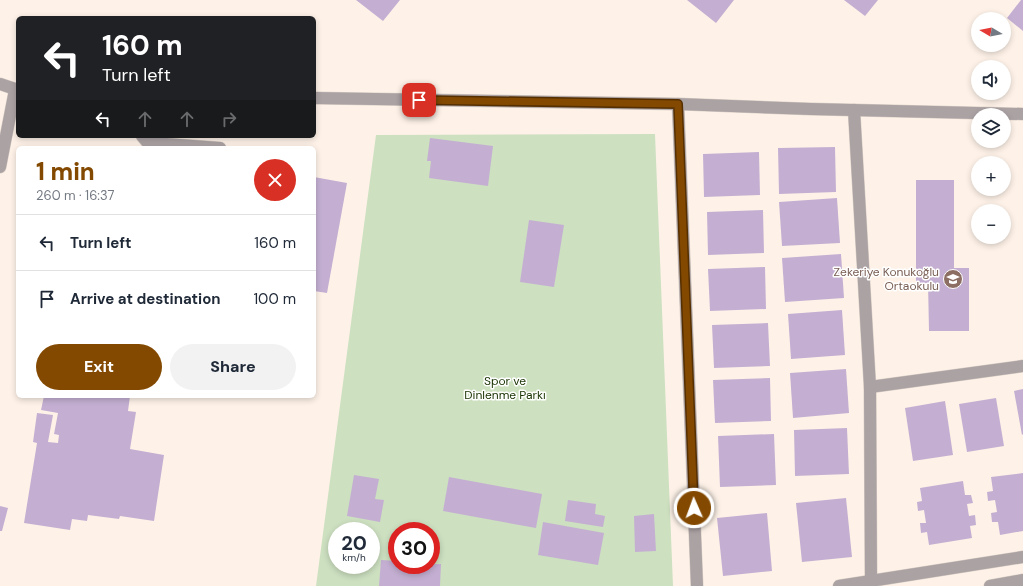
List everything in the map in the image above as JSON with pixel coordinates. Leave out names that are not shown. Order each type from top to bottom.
[{"type":"street","points":[[0,84],[16,90]]},
{"type":"street","points":[[0,167],[16,95]]},
{"type":"street","points":[[316,98],[678,104],[1023,114]]},
{"type":"street","points":[[678,104],[697,586]]},
{"type":"street","points":[[854,110],[870,387],[871,581]]},
{"type":"street","points":[[144,138],[147,142],[152,143],[193,146]]},
{"type":"street","points":[[870,387],[1023,366]]},
{"type":"street","points":[[839,586],[1023,557]]},
{"type":"street","points":[[990,586],[1023,580]]},
{"type":"green space","name":"Spor ve Dinlenme Parkı","points":[[655,134],[673,586],[316,586],[376,135]]},
{"type":"building","points":[[356,0],[400,0],[383,21]]},
{"type":"building","points":[[687,0],[734,0],[716,23]]},
{"type":"building","points":[[844,0],[878,0],[865,16]]},
{"type":"building","points":[[1021,0],[1023,0],[1023,31],[1011,21],[1011,13]]},
{"type":"building","points":[[430,138],[493,146],[488,186],[429,178],[431,161],[427,161]]},
{"type":"building","points":[[835,147],[836,192],[779,194],[778,148]]},
{"type":"building","points":[[759,152],[760,195],[704,197],[703,154]]},
{"type":"building","points":[[316,177],[347,183],[327,293],[316,291]]},
{"type":"building","points":[[916,180],[954,180],[954,268],[969,268],[969,331],[929,331],[928,283],[916,284]]},
{"type":"building","points":[[837,198],[840,243],[782,246],[779,202]]},
{"type":"building","points":[[763,210],[764,253],[708,255],[707,212]]},
{"type":"building","points":[[529,220],[564,225],[554,287],[520,282]]},
{"type":"building","points":[[841,254],[844,298],[785,302],[782,258]]},
{"type":"building","points":[[765,267],[766,309],[710,311],[708,269]]},
{"type":"building","points":[[842,310],[845,355],[791,359],[788,314]]},
{"type":"building","points":[[768,323],[770,366],[714,368],[712,325]]},
{"type":"building","points":[[846,369],[849,413],[793,418],[790,373]]},
{"type":"building","points":[[770,378],[771,421],[715,423],[713,380]]},
{"type":"building","points":[[1023,389],[1023,434],[1022,435],[1014,391]]},
{"type":"building","points":[[44,398],[130,398],[128,411],[136,412],[130,449],[164,455],[154,521],[120,516],[119,519],[88,515],[87,521],[72,519],[70,530],[24,523],[37,443],[33,442],[37,413],[53,415],[48,442],[58,443],[59,435],[54,434],[58,413],[41,410]]},
{"type":"building","points":[[996,398],[1004,446],[967,452],[959,404]]},
{"type":"building","points":[[945,401],[953,455],[913,461],[905,408]]},
{"type":"building","points":[[847,428],[849,474],[795,476],[794,430]]},
{"type":"building","points":[[774,434],[776,485],[720,487],[718,436]]},
{"type":"building","points":[[1023,473],[1023,531],[1000,535],[998,522],[992,522],[991,513],[997,512],[995,500],[988,501],[987,492],[993,491],[991,477]]},
{"type":"building","points":[[354,475],[379,479],[375,499],[384,500],[380,522],[347,516]]},
{"type":"building","points":[[449,477],[542,494],[536,528],[443,511]]},
{"type":"building","points":[[963,481],[965,495],[971,495],[973,503],[967,504],[969,516],[975,515],[976,525],[970,526],[972,538],[929,545],[927,532],[921,533],[920,523],[926,523],[924,510],[918,511],[917,502],[922,501],[920,488]]},
{"type":"building","points":[[846,498],[852,557],[802,562],[796,503]]},
{"type":"building","points":[[568,500],[596,504],[595,514],[605,516],[603,527],[565,521]]},
{"type":"building","points":[[0,506],[8,508],[2,531],[0,531]]},
{"type":"building","points":[[767,513],[772,571],[723,576],[717,518]]},
{"type":"building","points":[[654,514],[656,551],[635,552],[634,516]]},
{"type":"building","points":[[543,522],[604,533],[598,565],[538,555]]},
{"type":"building","points":[[381,560],[388,560],[388,574],[440,574],[441,564],[440,586],[379,586]]},
{"type":"place","name":"Zekeriye Konukoğlu Ortaokulu","points":[[953,279]]},
{"type":"route","points":[[419,100],[678,104],[694,508]]}]
